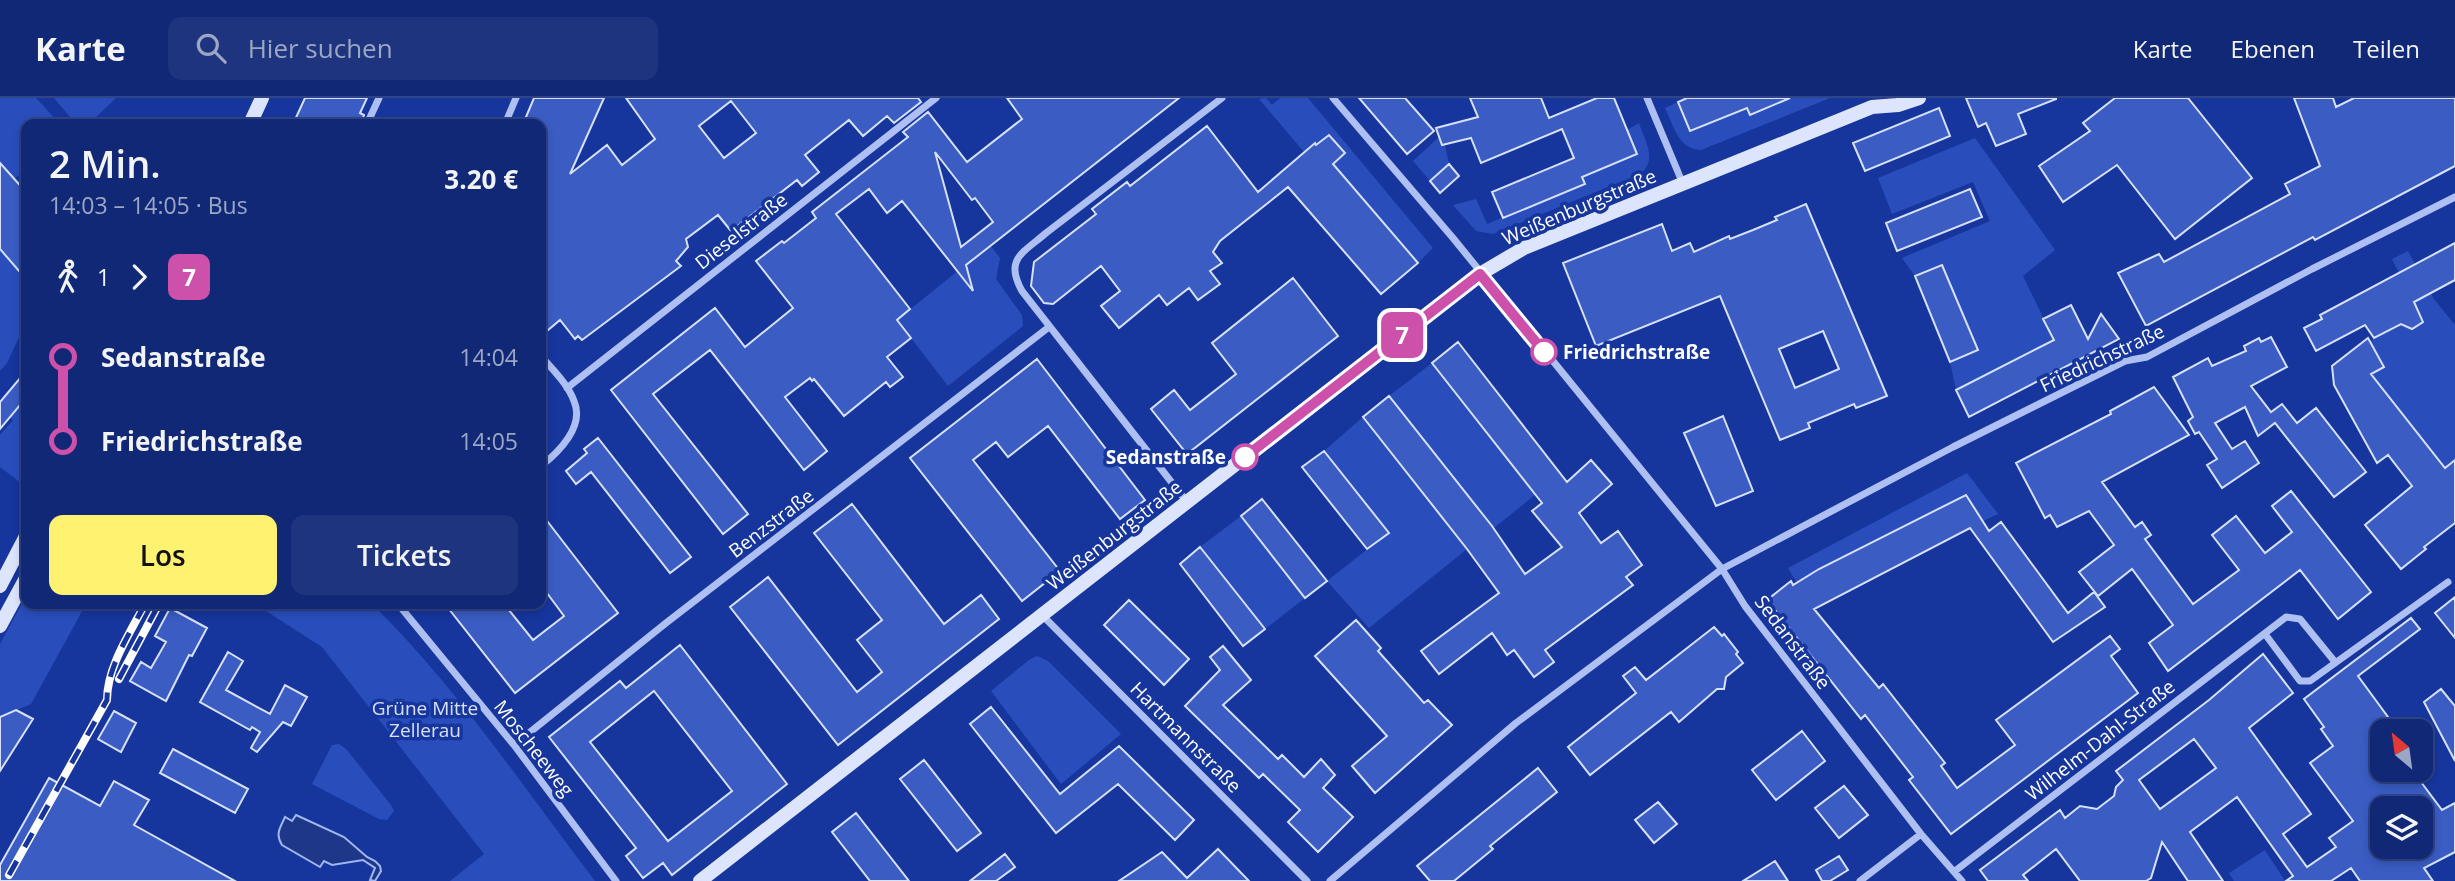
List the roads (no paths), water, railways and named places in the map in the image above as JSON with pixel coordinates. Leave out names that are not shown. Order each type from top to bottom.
[{"type":"street","points":[[252,119],[262,98]]},
{"type":"street","points":[[369,119],[379,98]]},
{"type":"street","points":[[507,119],[516,98]]},
{"type":"street","name":"Dieselstraße","points":[[567,388],[936,98]]},
{"type":"street","points":[[1187,502],[1049,327],[1015,278],[1014,266],[1018,257],[1223,98]]},
{"type":"street","name":"Sedanstraße","points":[[1333,98],[1453,238],[1722,569],[1745,606],[1921,834],[1962,881]]},
{"type":"street","points":[[1647,98],[1683,184]]},
{"type":"street","name":"Weißenburgstraße","points":[[700,881],[1480,274],[1524,248],[1877,103],[1898,105],[1919,98]]},
{"type":"street","name":"Friedrichstraße","points":[[1330,881],[1516,723],[1722,569],[1960,444],[2125,361],[2147,357],[2455,197]]},
{"type":"street","name":"Benzstraße","points":[[514,745],[666,623],[1049,327]]},
{"type":"street","points":[[546,362],[575,402],[576,420],[567,440],[546,461]]},
{"type":"street","points":[[0,586],[21,546]]},
{"type":"street","points":[[2265,634],[2300,681],[2311,681],[2448,582]]},
{"type":"street","points":[[0,626],[21,587]]},
{"type":"street","name":"Moscheeweg","points":[[402,609],[514,745],[617,881]]},
{"type":"street","name":"Hartmannstraße","points":[[1042,615],[1307,881]]},
{"type":"street","name":"Wilhelm-Dahl-Straße","points":[[1955,871],[2286,617],[2300,619],[2335,662]]},
{"type":"street","points":[[1860,881],[1921,834]]},
{"type":"railway","points":[[9,875],[107,700],[115,663],[142,609]]},
{"type":"railway","points":[[119,679],[156,609]]},
{"type":"place","name":"Friedrichstraße","points":[[1544,352]]},
{"type":"place","name":"Sedanstraße","points":[[1245,457]]},
{"type":"park label","name":"Grüne Mitte Zellerau","points":[[425,719]]}]
